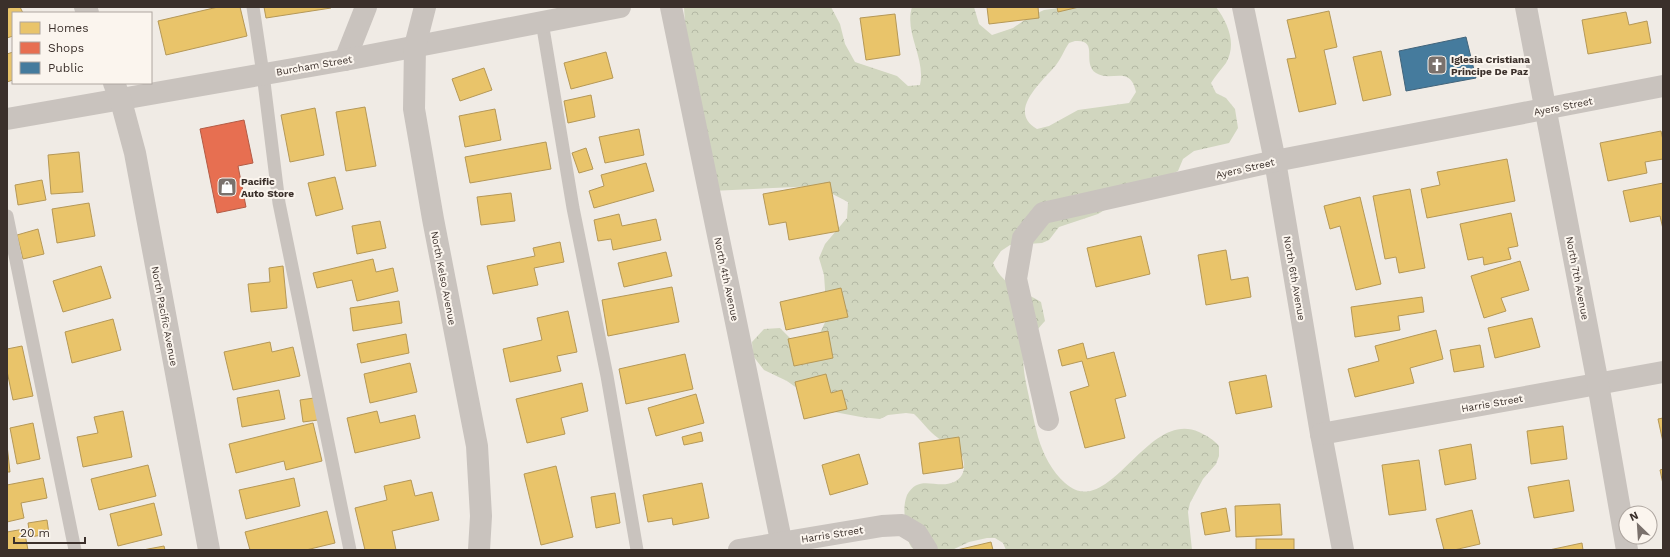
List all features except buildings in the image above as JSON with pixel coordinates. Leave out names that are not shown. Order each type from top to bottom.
[{"type":"street","points":[[345,60],[366,7]]},
{"type":"street","name":"North Kelso Avenue","points":[[425,7],[415,46],[414,109],[433,219],[477,446],[481,516],[479,550]]},
{"type":"street","name":"Burcham Street","points":[[7,119],[118,92],[263,74],[345,60],[620,7]]},
{"type":"street","name":"North 4th Avenue","points":[[671,7],[782,546]]},
{"type":"street","name":"North 6th Avenue","points":[[1243,7],[1275,161],[1321,434],[1343,550]]},
{"type":"street","name":"North 7th Avenue","points":[[1526,7],[1598,384],[1627,550]]},
{"type":"street","name":"Ayers Street","points":[[1048,420],[1016,279],[1023,238],[1043,213],[1275,161],[1663,86]]},
{"type":"street","name":"North Pacific Avenue","points":[[118,92],[135,153],[209,550]]},
{"type":"street","name":"Harris Street","points":[[1321,434],[1663,372]]},
{"type":"street","name":"Harris Street","points":[[738,550],[782,546],[882,526],[902,525],[917,534],[927,550]]},
{"type":"lane","points":[[253,7],[279,203],[350,550]]},
{"type":"lane","points":[[542,22],[573,208],[607,376],[637,550]]},
{"type":"lane","points":[[7,216],[75,550]]},
{"type":"green space","points":[[684,7],[831,7],[840,24],[845,44],[855,62],[897,76],[908,86],[920,85],[921,75],[911,26],[910,17],[912,7],[974,7],[979,24],[992,35],[1013,28],[1029,17],[1044,10],[1066,7],[1216,7],[1230,34],[1231,48],[1226,63],[1211,83],[1216,93],[1226,98],[1235,109],[1238,128],[1229,143],[1194,151],[1183,159],[1178,171],[1141,188],[1098,214],[1059,227],[1049,240],[1042,243],[1010,245],[1001,251],[993,263],[1002,277],[1013,287],[1041,302],[1045,321],[1028,343],[1025,349],[1023,363],[1033,417],[1040,443],[1045,456],[1060,479],[1081,491],[1097,489],[1113,478],[1145,448],[1162,435],[1180,429],[1199,432],[1207,436],[1219,446],[1219,456],[1216,464],[1203,479],[1190,503],[1188,512],[1192,550],[1006,550],[1003,543],[995,538],[987,538],[969,542],[952,550],[914,550],[908,540],[905,519],[904,507],[907,495],[912,488],[923,483],[948,484],[959,479],[962,476],[964,462],[957,448],[935,436],[914,414],[906,413],[888,415],[880,419],[829,411],[787,381],[764,370],[753,356],[752,342],[764,329],[780,328],[790,338],[798,354],[814,344],[827,318],[824,275],[819,258],[825,244],[847,218],[848,202],[817,186],[711,191],[688,73]],"holes":[[[1082,41],[1087,44],[1089,48],[1090,64],[1096,73],[1102,76],[1125,76],[1133,84],[1136,92],[1129,103],[1078,110],[1049,126],[1037,129],[1028,122],[1025,114],[1026,105],[1030,96],[1058,63],[1069,43]]]},
{"type":"place","name":"Iglesia Cristiana Principe De Paz","points":[[1437,65]]},
{"type":"place","name":"Pacific Auto Store","points":[[227,187]]}]
